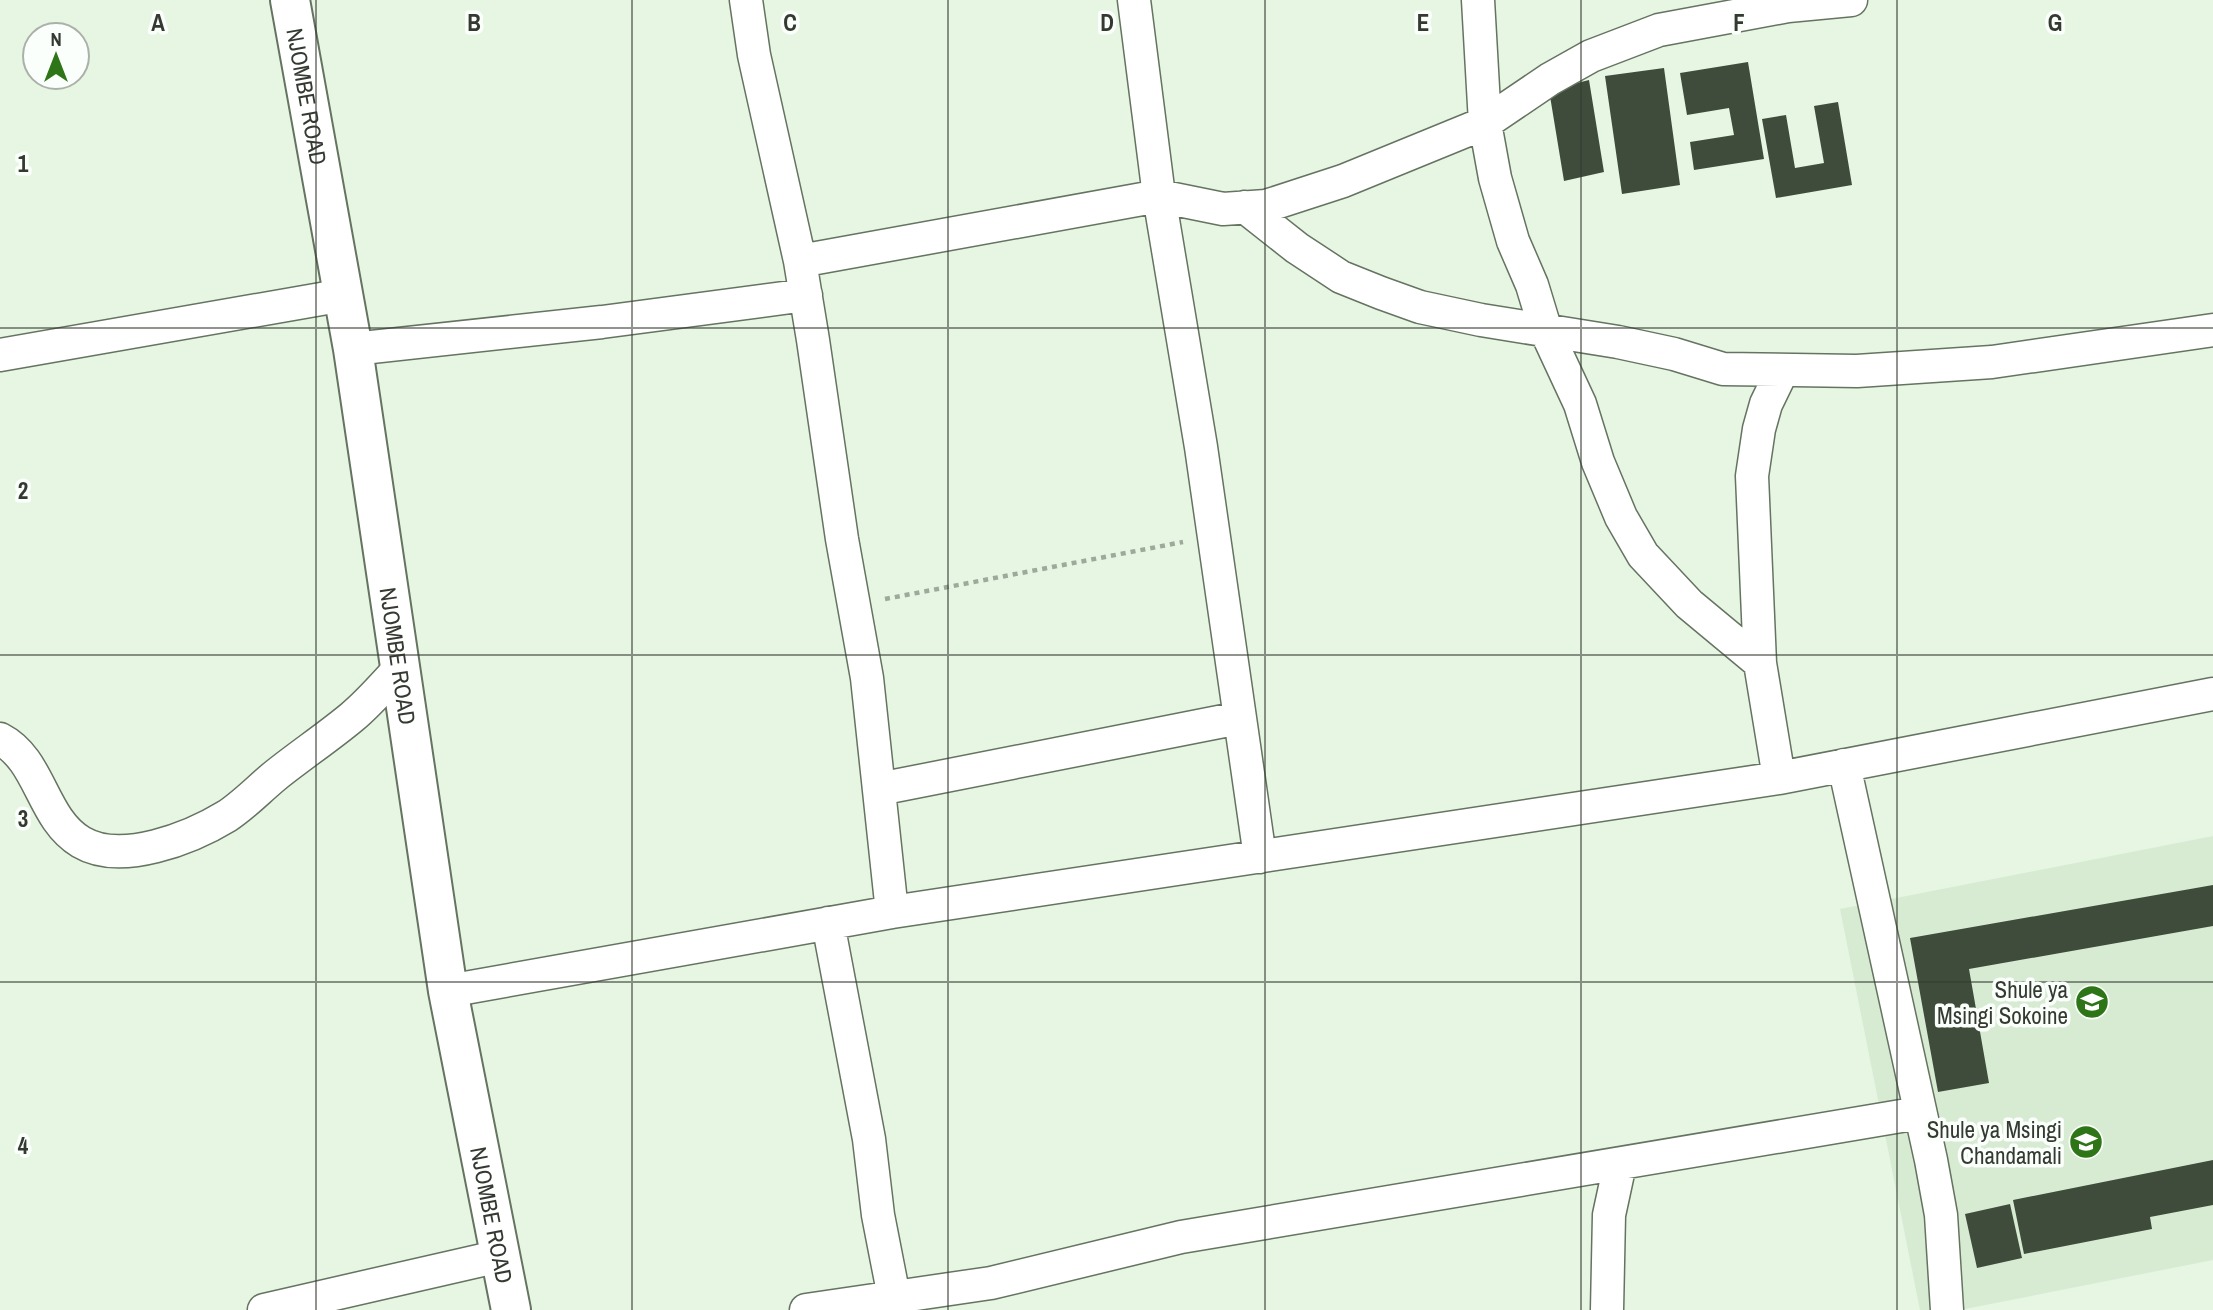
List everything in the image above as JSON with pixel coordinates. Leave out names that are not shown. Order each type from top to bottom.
[{"type":"highway","name":"NJOMBE ROAD","points":[[290,0],[354,349],[448,991],[511,1310]]},
{"type":"street","points":[[746,0],[754,55],[806,295],[842,539],[867,678],[892,912]]},
{"type":"street","points":[[1134,0],[1159,196],[1201,447],[1260,857]]},
{"type":"street","points":[[1478,0],[1485,123],[1495,178],[1513,241],[1532,285],[1546,331],[1580,404],[1598,462],[1621,517],[1643,555],[1689,604],[1760,663]]},
{"type":"street","points":[[800,261],[1159,196],[1223,209],[1266,206],[1304,195],[1485,123],[1550,79],[1591,56],[1659,30],[1788,6],[1851,0]]},
{"type":"street","points":[[1245,208],[1297,248],[1341,276],[1420,307],[1618,342],[1674,354],[1723,369],[1857,371],[1992,362],[2213,330]]},
{"type":"street","points":[[0,355],[344,295]]},
{"type":"street","points":[[354,349],[602,322],[806,295]]},
{"type":"street","points":[[1779,778],[1760,663],[1752,476],[1766,404],[1782,371]]},
{"type":"street","points":[[0,739],[31,768],[42,795],[64,826],[81,842],[110,852],[140,849],[176,841],[228,815],[354,715],[401,667]]},
{"type":"street","points":[[448,991],[892,912],[1779,778],[2213,694]]},
{"type":"street","points":[[879,789],[1240,718]]},
{"type":"street","points":[[1844,765],[1931,1160],[1941,1215],[1947,1310]]},
{"type":"street","points":[[828,923],[894,1297]]},
{"type":"street","points":[[806,1310],[991,1283],[1181,1237],[1919,1112]]},
{"type":"street","points":[[1607,1310],[1609,1215],[1620,1164]]},
{"type":"street","points":[[264,1310],[500,1256]]},
{"type":"path","points":[[854,605],[1213,537]]},
{"type":"shaded area","points":[[2213,836],[2213,1260],[1960,1310],[1920,1310],[1840,909]]},
{"type":"building","points":[[1748,62],[1764,159],[1694,170],[1690,142],[1734,135],[1729,108],[1687,115],[1680,73]]},
{"type":"building","points":[[1664,68],[1680,185],[1622,194],[1605,76]]},
{"type":"building","points":[[1589,80],[1604,172],[1564,181],[1549,90]]},
{"type":"building","points":[[1838,102],[1852,185],[1776,198],[1762,119],[1786,115],[1795,168],[1824,163],[1814,106]]},
{"type":"building","points":[[2213,885],[2213,926],[1969,969],[1989,1083],[1938,1092],[1910,938]]},
{"type":"building","points":[[2213,1160],[2213,1205],[2150,1217],[2152,1229],[2024,1254],[2013,1200]]},
{"type":"building","points":[[2010,1204],[2022,1258],[1977,1268],[1965,1214]]},
{"type":"place","name":"Shule ya Msingi Sokoine","points":[[2092,1002]]},
{"type":"place","name":"Shule ya Msingi Chandamali","points":[[2086,1142]]}]
